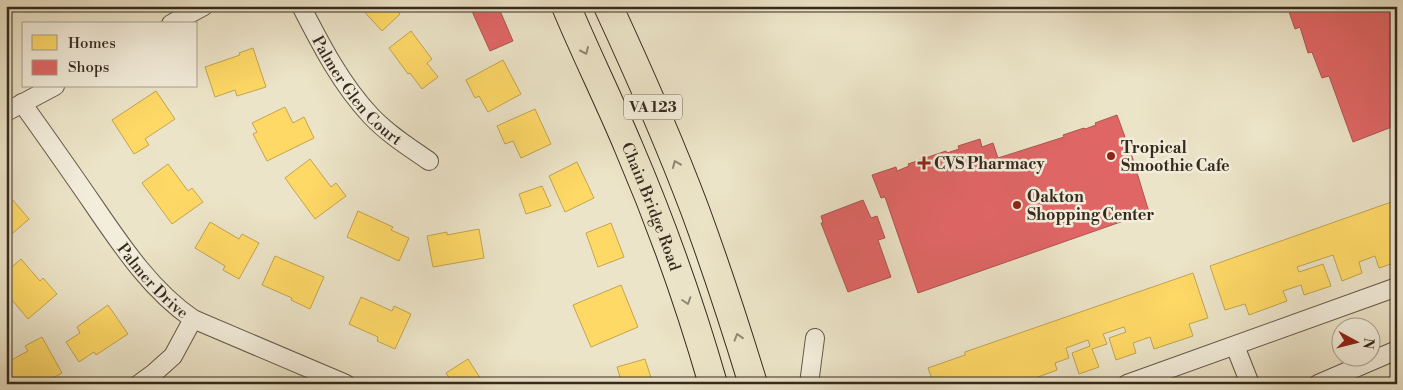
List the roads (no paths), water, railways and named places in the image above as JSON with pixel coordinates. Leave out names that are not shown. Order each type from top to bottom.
[{"type":"main road","name":"Chain Bridge Road","points":[[566,6],[652,205],[680,281],[713,384]]},
{"type":"main road","name":"VA 123","points":[[608,6],[655,110],[695,210],[753,384]]},
{"type":"street","points":[[175,22],[204,6]]},
{"type":"street","name":"Palmer Glen Court","points":[[301,6],[328,57],[354,96],[386,130],[429,161]]},
{"type":"street","points":[[6,112],[51,88]]},
{"type":"street","name":"Palmer Drive","points":[[22,103],[126,252],[148,279],[184,313],[346,384]]},
{"type":"street","points":[[1127,384],[1397,288]]},
{"type":"street","points":[[139,384],[154,374],[173,356],[194,319]]},
{"type":"street","points":[[809,384],[815,338]]},
{"type":"street","points":[[1235,346],[1250,384]]},
{"type":"street","points":[[1318,384],[1397,350]]},
{"type":"place","name":"Tropical Smoothie Cafe","points":[[1111,156]]},
{"type":"place","name":"CVS Pharmacy","points":[[924,163]]},
{"type":"place","name":"Oakton Shopping Center","points":[[1017,205]]}]
